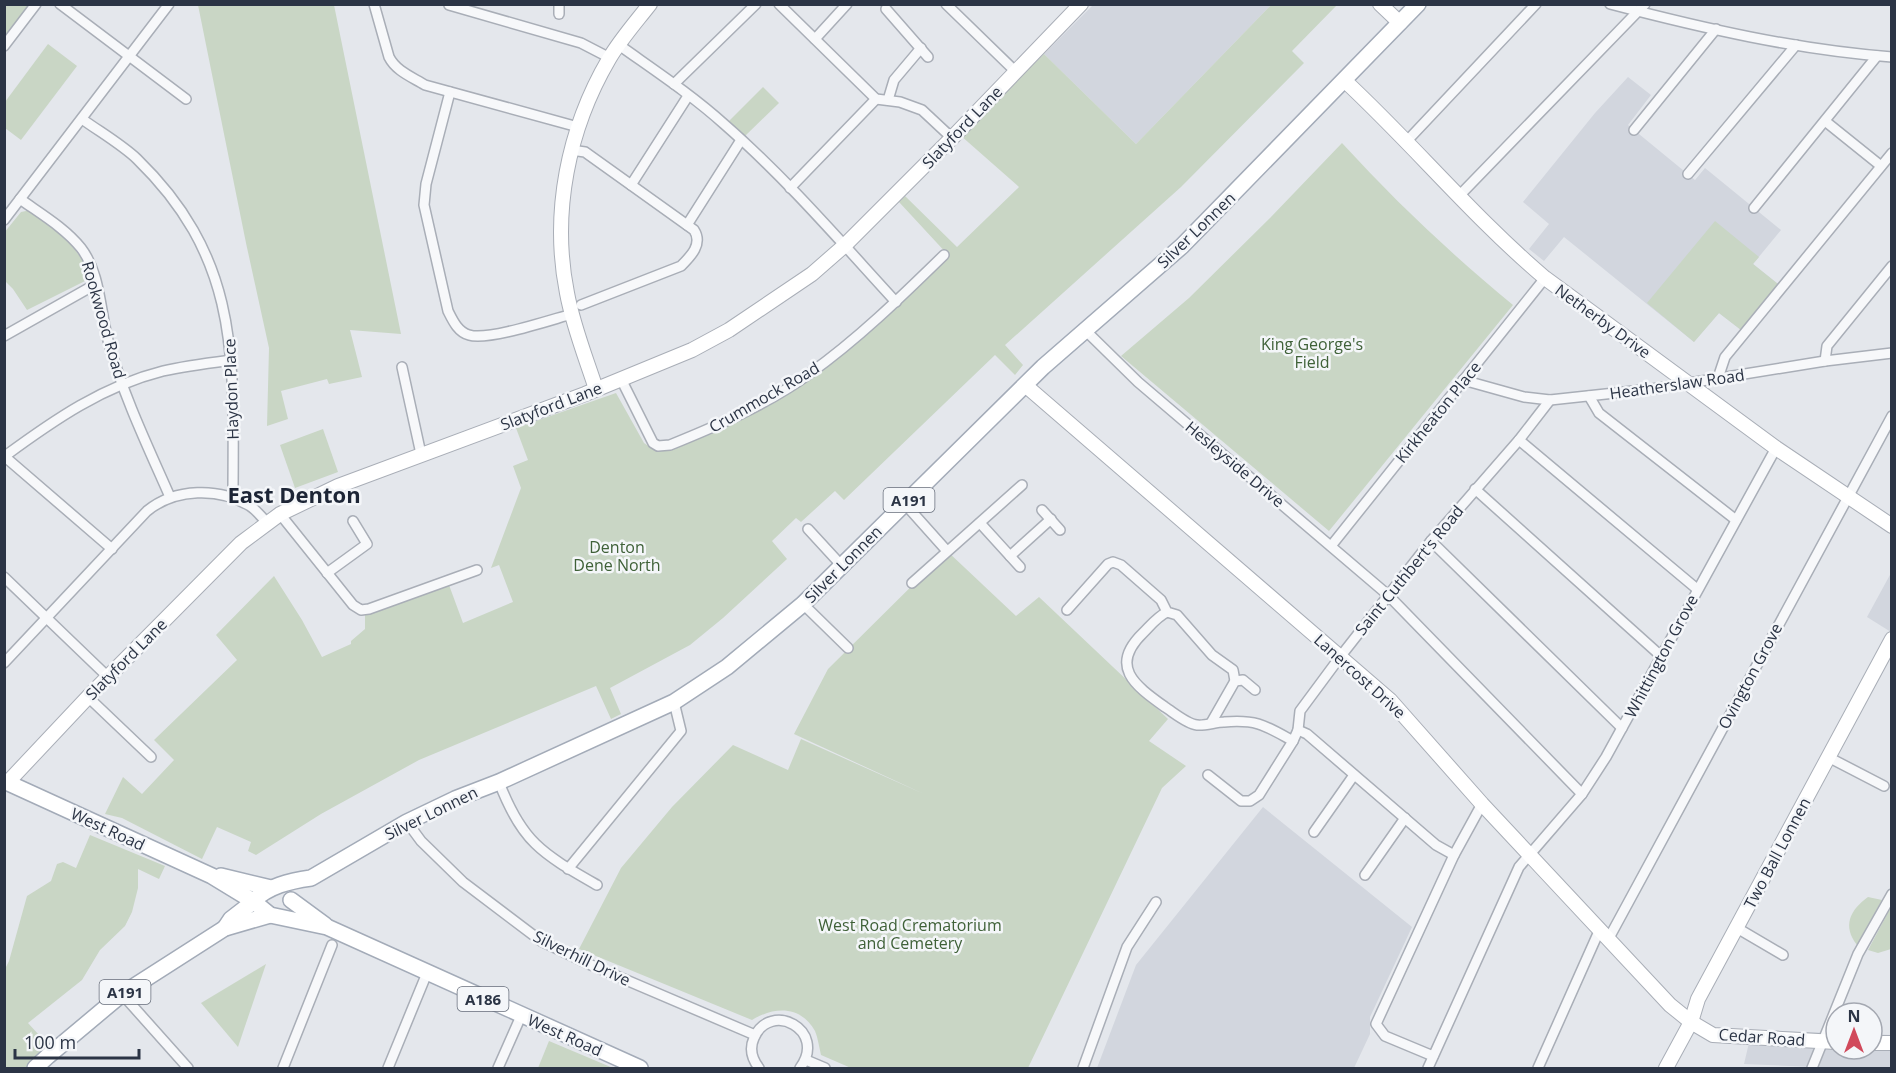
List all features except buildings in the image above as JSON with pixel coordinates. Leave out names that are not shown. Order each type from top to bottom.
[{"type":"main road","name":"Silver Lonnen","points":[[272,888],[304,881],[407,822],[674,702],[727,667],[803,604],[1025,385],[1182,246],[1418,4]]},
{"type":"main road","name":"West Road","points":[[6,783],[212,876],[238,886],[272,888]]},
{"type":"main road","name":"Silver Lonnen","points":[[291,900],[304,881]]},
{"type":"main road","points":[[304,881],[307,916],[242,919],[238,886],[304,881]]},
{"type":"main road","name":"West Road","points":[[238,886],[253,901]]},
{"type":"main road","name":"A186","points":[[272,888],[278,889],[291,900]]},
{"type":"main road","name":"A191","points":[[242,919],[253,901],[262,892],[272,888]]},
{"type":"main road","name":"West Road","points":[[291,900],[307,916],[327,927],[639,1068]]},
{"type":"main road","name":"A191","points":[[35,1068],[122,994],[225,928],[242,919],[270,915],[279,911],[291,900]]},
{"type":"main road","name":"A186","points":[[253,901],[270,915]]},
{"type":"main road","name":"West Road","points":[[270,915],[307,916]]},
{"type":"street","points":[[4,46],[36,4]]},
{"type":"street","points":[[60,4],[186,99]]},
{"type":"street","points":[[4,220],[169,4]]},
{"type":"street","points":[[374,4],[392,64],[425,85],[578,127]]},
{"type":"street","points":[[596,389],[577,310],[564,277],[561,244],[562,191],[578,127],[595,85],[618,45],[650,4]]},
{"type":"street","points":[[675,84],[756,4]]},
{"type":"street","points":[[779,4],[876,99],[888,100],[922,110],[952,138]]},
{"type":"street","points":[[815,39],[847,4]]},
{"type":"street","points":[[946,4],[1015,71]]},
{"type":"street","name":"Slatyford Lane","points":[[6,783],[241,543],[280,514],[338,486],[596,389],[692,350],[729,330],[812,274],[844,246],[952,138],[1081,4]]},
{"type":"street","points":[[1380,4],[1401,23]]},
{"type":"street","points":[[1406,142],[1536,4]]},
{"type":"street","points":[[1610,4],[1641,8],[1716,29],[1796,45],[1892,57]]},
{"type":"street","points":[[449,5],[581,43],[610,57]]},
{"type":"street","points":[[1458,197],[1641,8]]},
{"type":"street","points":[[886,9],[928,57]]},
{"type":"street","points":[[1634,130],[1716,29]]},
{"type":"street","points":[[618,45],[675,84],[724,124],[790,188],[896,302]]},
{"type":"street","points":[[1688,174],[1796,45]]},
{"type":"street","points":[[888,100],[894,80],[921,48]]},
{"type":"street","points":[[1754,208],[1877,56]]},
{"type":"street","name":"Netherby Drive","points":[[1344,80],[1458,197],[1515,253],[1545,278],[1776,448],[1892,526]]},
{"type":"street","points":[[450,92],[426,184],[424,205],[448,311],[454,325],[468,335],[483,337],[577,310],[599,298],[681,266],[691,256],[699,242],[694,230],[585,153],[571,150]]},
{"type":"street","points":[[631,185],[688,96]]},
{"type":"street","points":[[790,188],[876,99]]},
{"type":"street","name":"Haydon Place","points":[[82,119],[135,158],[168,192],[192,227],[212,266],[227,324],[232,360],[233,499]]},
{"type":"street","points":[[1825,121],[1881,166]]},
{"type":"street","points":[[687,225],[741,140]]},
{"type":"street","points":[[1718,378],[1725,357],[1892,153]]},
{"type":"street","name":"Rookwood Road","points":[[20,199],[67,233],[82,249],[92,269],[109,343],[122,385],[170,497]]},
{"type":"street","name":"Crummock Road","points":[[621,379],[653,443],[658,446],[670,445],[746,411],[808,375],[855,339],[944,255]]},
{"type":"street","points":[[1825,361],[1827,346],[1892,266]]},
{"type":"street","name":"Kirkheaton Place","points":[[1331,546],[1545,278]]},
{"type":"street","points":[[4,336],[96,284]]},
{"type":"street","name":"Hesleyside Drive","points":[[1085,330],[1138,382],[1388,595],[1582,794]]},
{"type":"street","name":"Heatherslaw Road","points":[[1463,380],[1524,397],[1550,400],[1689,383],[1825,361],[1892,353]]},
{"type":"street","points":[[112,549],[5,456],[64,414],[122,385],[163,371],[232,360]]},
{"type":"street","points":[[402,367],[421,454]]},
{"type":"street","name":"Lanercost Drive","points":[[1025,385],[1390,700],[1482,804],[1670,1005],[1691,1022]]},
{"type":"street","points":[[1589,396],[1599,414],[1736,520]]},
{"type":"street","name":"Saint Cuthbert's Road","points":[[1208,775],[1241,801],[1250,801],[1259,795],[1293,741],[1298,730],[1300,711],[1431,541],[1519,440],[1550,400]]},
{"type":"street","name":"Ovington Grove","points":[[1538,1068],[1604,933],[1892,416]]},
{"type":"street","points":[[1519,440],[1697,589]]},
{"type":"street","name":"Whittington Grove","points":[[1428,1068],[1519,867],[1582,794],[1606,757],[1776,448]]},
{"type":"street","points":[[912,583],[1022,485]]},
{"type":"street","points":[[1475,489],[1661,656]]},
{"type":"street","points":[[4,663],[159,501],[194,493],[221,494],[251,506],[267,523]]},
{"type":"street","points":[[905,504],[947,551]]},
{"type":"street","points":[[1042,510],[1060,530]]},
{"type":"street","points":[[280,514],[353,605],[361,610],[477,570]]},
{"type":"street","points":[[1010,556],[1051,519]]},
{"type":"street","points":[[327,573],[368,544],[353,521]]},
{"type":"street","points":[[980,523],[1020,567]]},
{"type":"street","points":[[808,529],[842,566]]},
{"type":"street","points":[[1431,541],[1622,728]]},
{"type":"street","points":[[1067,610],[1108,564],[1113,562],[1121,565],[1161,600],[1167,612]]},
{"type":"street","points":[[4,578],[108,677]]},
{"type":"street","points":[[803,604],[848,648]]},
{"type":"street","points":[[1211,723],[1235,681],[1233,670],[1212,656],[1177,615],[1167,612],[1160,615],[1133,642],[1125,657],[1127,670],[1132,678],[1154,699],[1196,725],[1249,721],[1262,724],[1293,741]]},
{"type":"street","name":"Two Ball Lonnen","points":[[1666,1068],[1691,1022],[1698,999],[1892,639]]},
{"type":"street","points":[[1235,681],[1243,680],[1255,690]]},
{"type":"street","points":[[88,697],[151,758]]},
{"type":"street","points":[[568,869],[678,736],[681,731],[674,702]]},
{"type":"street","points":[[1298,730],[1307,734],[1436,845],[1454,855]]},
{"type":"street","points":[[1828,757],[1884,786]]},
{"type":"street","points":[[1314,832],[1354,775]]},
{"type":"street","points":[[499,782],[510,811],[526,836],[546,854],[597,885]]},
{"type":"street","points":[[1433,1056],[1385,1036],[1376,1024],[1454,855],[1482,804]]},
{"type":"street","points":[[1365,875],[1405,818]]},
{"type":"street","name":"Silverhill Drive","points":[[407,822],[421,841],[463,882],[542,941],[591,965],[755,1035]]},
{"type":"street","points":[[1843,1001],[1858,954],[1892,894]]},
{"type":"street","points":[[1083,1068],[1127,947],[1156,902]]},
{"type":"street","points":[[1737,928],[1783,955]]},
{"type":"street","points":[[283,1068],[332,945]]},
{"type":"street","points":[[388,1068],[427,973]]},
{"type":"street","points":[[122,994],[185,1065],[174,1068]]},
{"type":"street","points":[[498,1068],[521,1016]]},
{"type":"street","points":[[759,1068],[751,1053],[755,1035],[767,1023],[775,1021],[792,1023],[799,1028],[808,1043],[803,1064],[825,1068]]},
{"type":"street","name":"Cedar Road","points":[[1691,1022],[1713,1035],[1824,1042]]},
{"type":"street","points":[[1812,1068],[1824,1051]]},
{"type":"shaded area","points":[[1093,5],[1271,5],[1136,144],[1044,54]]},
{"type":"shaded area","points":[[1628,77],[1651,95],[1628,125],[1695,180],[1705,168],[1781,230],[1753,264],[1778,284],[1741,330],[1719,313],[1694,342],[1564,237],[1544,261],[1529,249],[1549,224],[1523,202],[1595,113]]},
{"type":"shaded area","points":[[1891,573],[1891,632],[1867,617]]},
{"type":"shaded area","points":[[1263,807],[1412,927],[1370,1017],[1370,1034],[1354,1068],[1097,1068],[1136,965]]},
{"type":"shaded area","points":[[1752,1030],[1824,1033],[1824,1061],[1884,1061],[1884,1035],[1891,1035],[1891,1068],[1744,1064]]},
{"type":"green space","points":[[4,5],[31,5],[4,40]]},
{"type":"green space","points":[[198,5],[334,5],[401,334],[350,330],[362,377],[329,384],[327,379],[281,391],[288,419],[267,426],[269,348]]},
{"type":"green space","name":"Denton Dene North","points":[[1271,5],[1337,5],[1292,51],[1304,63],[1181,187],[1005,345],[1023,365],[1015,375],[995,355],[844,500],[835,491],[801,522],[796,518],[772,541],[787,559],[723,618],[690,645],[610,688],[621,714],[611,719],[596,686],[419,760],[321,814],[256,855],[248,851],[251,842],[217,827],[202,859],[122,818],[105,814],[123,777],[142,794],[174,760],[154,740],[237,660],[216,635],[274,576],[322,657],[351,644],[351,641],[365,629],[365,615],[449,585],[463,623],[513,602],[499,565],[491,568],[521,488],[513,466],[528,460],[516,428],[616,393],[644,443],[653,449],[668,450],[705,435],[857,341],[903,301],[949,256],[899,202],[905,196],[957,247],[1019,187],[960,135],[1044,54],[1136,144]]},
{"type":"green space","points":[[48,44],[77,66],[21,140],[5,128],[5,102]]},
{"type":"green space","points":[[763,87],[779,103],[744,137],[729,121]]},
{"type":"green space","name":"King George's Field","points":[[1342,143],[1424,227],[1513,305],[1329,531],[1121,356],[1189,298]]},
{"type":"green space","points":[[31,210],[74,248],[91,278],[27,310],[5,281],[4,233],[21,212]]},
{"type":"green space","points":[[1715,221],[1759,257],[1753,264],[1778,284],[1741,330],[1719,313],[1694,342],[1647,303]]},
{"type":"green space","points":[[323,429],[338,472],[295,488],[280,445]]},
{"type":"green space","name":"West Road Crematorium and Cemetery","points":[[947,551],[1016,616],[1039,597],[1168,719],[1149,741],[1186,766],[1162,788],[1028,1068],[851,1068],[821,1055],[815,1031],[809,1023],[795,1013],[770,1012],[752,1020],[579,949],[621,868],[672,807],[733,745],[788,770],[801,739],[924,794],[794,734],[828,669]]},
{"type":"green space","points":[[90,835],[165,866],[159,879],[138,869],[138,888],[132,912],[125,926],[100,950],[82,980],[28,1023],[49,1046],[26,1068],[5,1068],[5,969],[27,896],[51,881],[57,864],[63,862],[76,868]]},
{"type":"green space","points":[[1868,897],[1882,900],[1857,945],[1850,931],[1850,919],[1857,907]]},
{"type":"green space","points":[[1891,907],[1891,949],[1878,953],[1868,950]]},
{"type":"green space","points":[[266,964],[238,1047],[201,1003]]},
{"type":"green space","points":[[549,1041],[613,1068],[538,1068]]},
{"type":"district","name":"East Denton","points":[[294,494]]}]
